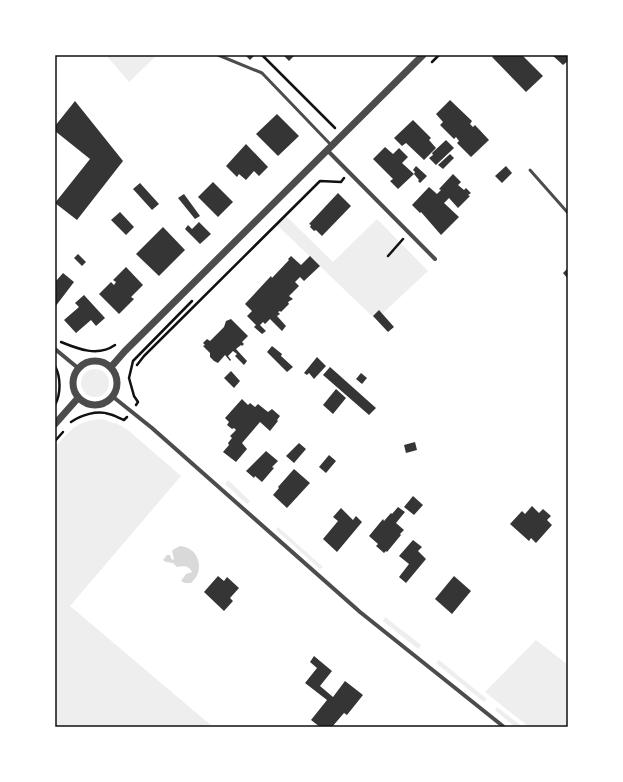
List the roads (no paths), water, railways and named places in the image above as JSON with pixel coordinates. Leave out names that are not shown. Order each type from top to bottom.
[{"type":"street","points":[[111,367],[125,351],[423,55]]},
{"type":"street","points":[[330,148],[349,172],[435,259]]},
{"type":"street","points":[[55,349],[78,368]]},
{"type":"street","points":[[95,361],[104,362],[111,367],[117,381],[116,389],[112,396],[105,402],[96,405],[86,404],[78,398],[74,391],[73,383],[74,374],[78,368],[86,362],[95,361]]},
{"type":"street","points":[[112,396],[152,428],[360,612],[504,727]]},
{"type":"street","points":[[55,424],[78,398]]},
{"type":"lane","points":[[218,55],[262,73],[330,148]]},
{"type":"lane","points":[[530,170],[568,213]]}]
